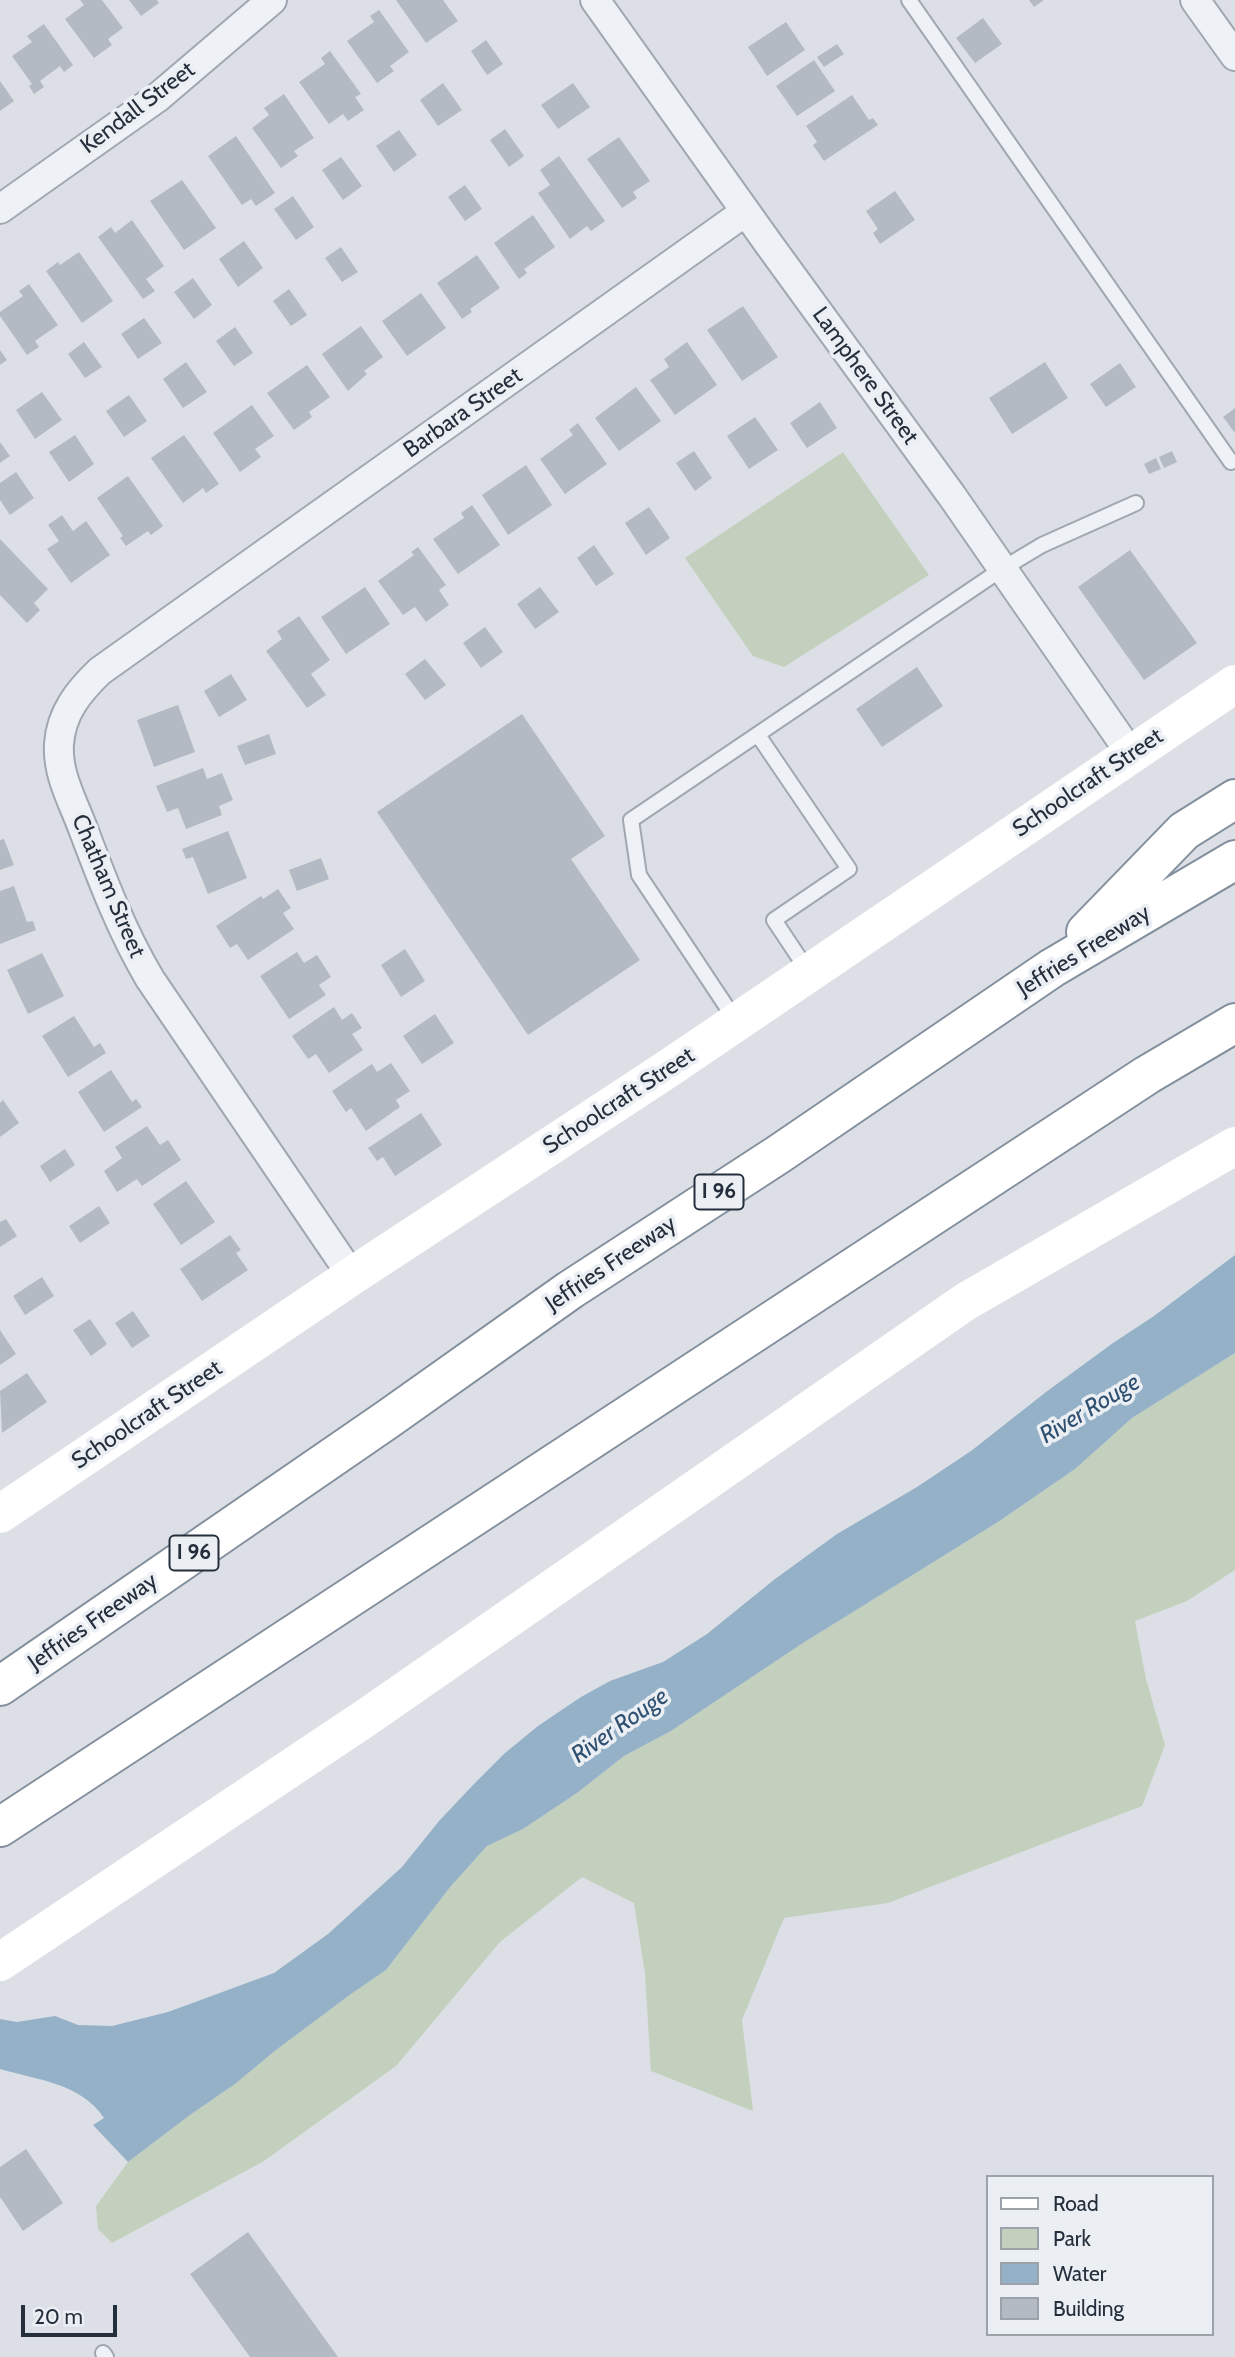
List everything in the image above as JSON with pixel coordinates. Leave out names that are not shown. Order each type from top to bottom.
[{"type":"main road","name":"Schoolcraft Street","points":[[0,1514],[352,1276],[737,1022],[1235,684]]},
{"type":"main road","points":[[1052,968],[1184,831],[1235,799]]},
{"type":"main road","name":"Jeffries Freeway","points":[[0,1686],[388,1419],[570,1290],[779,1154],[1052,968],[1235,860]]},
{"type":"main road","points":[[0,1827],[1147,1075],[1235,1023]]},
{"type":"main road","points":[[1147,1075],[1235,1048]]},
{"type":"main road","points":[[0,1962],[363,1719],[965,1302],[1235,1146]]},
{"type":"street","name":"Kendall Street","points":[[0,209],[157,98],[272,0]]},
{"type":"street","name":"Lamphere Street","points":[[595,0],[745,212],[872,383],[1131,754]]},
{"type":"street","points":[[1195,0],[1235,56]]},
{"type":"street","name":"Barbara Street","points":[[180,614],[745,212]]},
{"type":"street","name":"Chatham Street","points":[[180,614],[100,671],[80,690],[66,714],[60,741],[62,775],[127,939],[150,979],[352,1276]]},
{"type":"lane","points":[[909,0],[1231,462]]},
{"type":"lane","points":[[737,1022],[639,875],[631,820],[1002,569],[1042,545],[1136,503]]},
{"type":"lane","points":[[758,735],[849,869],[774,920],[808,972]]},
{"type":"green space","points":[[843,452],[929,575],[784,667],[753,656],[685,558]]},
{"type":"green space","points":[[1235,1353],[1235,1570],[1187,1601],[1135,1621],[1146,1679],[1165,1745],[1142,1806],[888,1903],[784,1918],[742,2020],[753,2111],[651,2071],[645,1974],[634,1903],[582,1877],[500,1942],[396,2066],[264,2161],[112,2243],[98,2229],[96,2206],[128,2162],[386,1970],[451,1886],[487,1846],[523,1829],[577,1793],[624,1756],[671,1731],[803,1643],[998,1522],[1075,1469],[1132,1418]]},
{"type":"water","name":"River Rouge","points":[[1235,1255],[1235,1353],[1132,1418],[1075,1469],[998,1522],[803,1643],[671,1731],[624,1756],[577,1793],[523,1829],[487,1846],[451,1886],[386,1970],[128,2162],[93,2125],[104,2118],[83,2097],[57,2084],[0,2069],[0,2019],[17,2022],[55,2016],[78,2025],[112,2026],[168,2012],[274,1973],[328,1934],[402,1867],[439,1821],[474,1784],[505,1753],[538,1726],[610,1681],[663,1662],[707,1634],[775,1579],[837,1534],[917,1487],[971,1451],[1046,1392]]},
{"type":"building","points":[[80,0],[102,0],[123,28],[108,39],[112,45],[94,58],[65,19],[84,5]]},
{"type":"building","points":[[129,0],[157,0],[159,3],[141,16]]},
{"type":"building","points":[[396,0],[443,0],[458,21],[426,43]]},
{"type":"building","points":[[1029,0],[1044,0],[1034,7]]},
{"type":"building","points":[[379,10],[409,52],[390,66],[394,71],[377,83],[347,41],[374,22],[370,16]]},
{"type":"building","points":[[983,18],[1002,44],[975,63],[956,38]]},
{"type":"building","points":[[786,22],[805,50],[767,76],[748,47]]},
{"type":"building","points":[[44,24],[73,65],[64,72],[60,66],[40,81],[44,87],[34,94],[29,86],[32,84],[12,56],[32,42],[27,36]]},
{"type":"building","points":[[486,40],[503,64],[487,75],[471,51]]},
{"type":"building","points":[[837,44],[844,54],[824,67],[817,57]]},
{"type":"building","points":[[330,51],[361,94],[355,97],[364,110],[348,121],[343,114],[329,124],[299,82],[325,64],[321,58]]},
{"type":"building","points":[[814,60],[835,91],[797,116],[776,86]]},
{"type":"building","points":[[0,81],[14,101],[0,111]]},
{"type":"building","points":[[443,83],[462,110],[438,126],[420,100]]},
{"type":"building","points":[[573,83],[590,107],[558,129],[541,105]]},
{"type":"building","points":[[284,94],[314,138],[294,151],[298,156],[281,168],[252,128],[269,115],[264,108]]},
{"type":"building","points":[[852,95],[869,120],[873,118],[878,125],[824,161],[813,145],[817,142],[806,126]]},
{"type":"building","points":[[505,129],[524,156],[509,167],[490,140]]},
{"type":"building","points":[[399,130],[417,155],[394,172],[376,146]]},
{"type":"building","points":[[236,136],[275,193],[256,206],[251,199],[242,205],[208,156]]},
{"type":"building","points":[[619,137],[650,181],[633,192],[637,198],[622,208],[587,159]]},
{"type":"building","points":[[559,156],[605,221],[591,231],[587,226],[570,239],[538,193],[550,185],[540,170]]},
{"type":"building","points":[[341,157],[362,186],[343,200],[322,170]]},
{"type":"building","points":[[182,180],[216,228],[184,250],[150,201]]},
{"type":"building","points":[[465,185],[482,209],[465,221],[448,197]]},
{"type":"building","points":[[895,191],[915,220],[880,244],[873,233],[878,229],[866,211]]},
{"type":"building","points":[[293,196],[314,227],[296,240],[274,209]]},
{"type":"building","points":[[533,215],[555,247],[524,269],[527,273],[519,279],[494,243]]},
{"type":"building","points":[[132,220],[164,266],[146,279],[155,291],[143,299],[98,237],[111,227],[115,233]]},
{"type":"building","points":[[244,241],[263,268],[238,287],[219,259]]},
{"type":"building","points":[[341,247],[358,272],[342,282],[325,258]]},
{"type":"building","points":[[79,252],[113,301],[82,323],[46,271]]},
{"type":"building","points":[[477,255],[500,288],[470,309],[472,312],[462,319],[437,283]]},
{"type":"building","points":[[193,278],[212,305],[194,319],[174,292]]},
{"type":"building","points":[[29,284],[58,325],[35,341],[39,347],[27,355],[0,316],[0,312],[23,296],[19,291]]},
{"type":"building","points":[[289,289],[307,315],[291,326],[273,301]]},
{"type":"building","points":[[421,293],[446,328],[407,356],[382,321]]},
{"type":"building","points":[[743,306],[778,357],[742,381],[707,330]]},
{"type":"building","points":[[144,318],[162,343],[138,359],[121,334]]},
{"type":"building","points":[[361,326],[383,357],[364,371],[367,374],[348,391],[322,354]]},
{"type":"building","points":[[235,327],[253,353],[234,366],[216,341]]},
{"type":"building","points":[[84,342],[102,367],[85,378],[68,354]]},
{"type":"building","points":[[687,342],[717,385],[675,415],[650,380],[669,367],[664,359]]},
{"type":"building","points":[[0,350],[7,360],[0,365]]},
{"type":"building","points":[[186,362],[207,392],[183,408],[163,379]]},
{"type":"building","points":[[1045,362],[1068,398],[1012,434],[989,398]]},
{"type":"building","points":[[1120,363],[1136,387],[1106,407],[1090,384]]},
{"type":"building","points":[[307,365],[330,397],[309,412],[312,417],[294,430],[267,393]]},
{"type":"building","points":[[636,387],[661,421],[619,451],[595,418]]},
{"type":"building","points":[[42,392],[62,420],[35,439],[16,410]]},
{"type":"building","points":[[129,395],[147,421],[124,437],[106,411]]},
{"type":"building","points":[[820,402],[837,428],[807,448],[790,423]]},
{"type":"building","points":[[252,405],[274,436],[255,449],[261,457],[240,472],[213,433]]},
{"type":"building","points":[[1235,408],[1235,433],[1223,417]]},
{"type":"building","points":[[755,417],[778,450],[749,469],[727,436]]},
{"type":"building","points":[[578,423],[607,464],[565,494],[540,459],[573,435],[569,430]]},
{"type":"building","points":[[75,435],[94,464],[69,482],[49,452]]},
{"type":"building","points":[[184,435],[219,484],[206,493],[203,488],[183,503],[151,458]]},
{"type":"building","points":[[0,442],[10,456],[0,463]]},
{"type":"building","points":[[694,451],[712,478],[695,491],[676,463]]},
{"type":"building","points":[[1172,451],[1177,462],[1164,468],[1159,457]]},
{"type":"building","points":[[1156,458],[1161,469],[1149,474],[1144,464]]},
{"type":"building","points":[[526,465],[552,505],[508,535],[482,495]]},
{"type":"building","points":[[16,472],[34,498],[10,515],[0,500],[0,483]]},
{"type":"building","points":[[128,476],[163,526],[151,535],[148,531],[126,546],[120,538],[123,536],[97,498]]},
{"type":"building","points":[[472,505],[500,545],[458,574],[433,539],[464,518],[461,513]]},
{"type":"building","points":[[649,507],[670,538],[646,555],[625,523]]},
{"type":"building","points":[[62,515],[73,531],[86,521],[110,555],[71,583],[47,549],[59,541],[48,525]]},
{"type":"building","points":[[0,539],[48,589],[34,603],[40,610],[27,623],[0,595]]},
{"type":"building","points":[[594,545],[614,574],[596,586],[577,558]]},
{"type":"building","points":[[418,547],[446,585],[439,590],[449,605],[426,622],[415,607],[403,615],[378,581],[414,555],[411,552]]},
{"type":"building","points":[[1130,550],[1197,643],[1144,680],[1078,587]]},
{"type":"building","points":[[365,587],[390,624],[346,654],[321,617]]},
{"type":"building","points":[[540,587],[559,612],[535,629],[517,604]]},
{"type":"building","points":[[299,616],[330,660],[311,674],[326,695],[307,708],[266,651],[282,639],[277,631]]},
{"type":"building","points":[[485,627],[503,652],[481,668],[463,643]]},
{"type":"building","points":[[425,659],[446,685],[425,700],[405,674]]},
{"type":"building","points":[[917,667],[943,706],[882,747],[856,709]]},
{"type":"building","points":[[231,674],[247,700],[219,717],[204,691]]},
{"type":"building","points":[[178,705],[195,752],[154,767],[137,720]]},
{"type":"building","points":[[522,714],[605,836],[571,859],[640,960],[528,1035],[377,812]]},
{"type":"building","points":[[269,734],[276,754],[245,765],[237,746]]},
{"type":"building","points":[[203,768],[207,779],[222,773],[233,800],[219,806],[222,815],[186,829],[178,808],[167,812],[156,786]]},
{"type":"building","points":[[228,831],[247,878],[208,894],[193,857],[186,859],[182,849]]},
{"type":"building","points":[[4,839],[14,865],[0,870],[0,840]]},
{"type":"building","points":[[321,858],[329,879],[297,891],[289,870]]},
{"type":"building","points":[[14,886],[27,922],[33,921],[36,930],[0,944],[0,891]]},
{"type":"building","points":[[278,889],[291,908],[283,913],[294,929],[248,960],[237,944],[230,948],[216,926],[261,896],[263,899]]},
{"type":"building","points":[[405,949],[425,981],[401,997],[381,965]]},
{"type":"building","points":[[297,952],[304,963],[317,955],[331,977],[319,985],[326,995],[289,1019],[260,976]]},
{"type":"building","points":[[42,953],[64,996],[28,1014],[7,970]]},
{"type":"building","points":[[334,1007],[342,1020],[352,1013],[362,1028],[352,1034],[363,1050],[329,1073],[316,1054],[308,1059],[292,1036]]},
{"type":"building","points":[[435,1014],[454,1043],[422,1064],[403,1036]]},
{"type":"building","points":[[74,1016],[94,1047],[100,1043],[106,1053],[68,1077],[42,1036]]},
{"type":"building","points":[[391,1063],[410,1091],[396,1100],[400,1107],[366,1131],[351,1108],[346,1112],[332,1091],[372,1064],[377,1072]]},
{"type":"building","points":[[111,1070],[132,1102],[136,1099],[142,1107],[104,1132],[78,1092]]},
{"type":"building","points":[[3,1100],[19,1123],[0,1137],[0,1103]]},
{"type":"building","points":[[421,1113],[442,1145],[395,1176],[383,1157],[377,1161],[368,1148]]},
{"type":"building","points":[[147,1126],[160,1145],[168,1140],[181,1160],[142,1186],[137,1179],[117,1192],[104,1171],[122,1158],[115,1147]]},
{"type":"building","points":[[65,1149],[75,1165],[50,1182],[40,1166]]},
{"type":"building","points":[[186,1181],[215,1222],[181,1245],[153,1204]]},
{"type":"building","points":[[99,1206],[110,1223],[80,1243],[69,1226]]},
{"type":"building","points":[[6,1219],[17,1236],[0,1247],[0,1222]]},
{"type":"building","points":[[230,1235],[241,1250],[236,1253],[248,1270],[202,1301],[180,1269]]},
{"type":"building","points":[[42,1277],[54,1296],[25,1315],[13,1296]]},
{"type":"building","points":[[133,1311],[150,1336],[132,1348],[115,1323]]},
{"type":"building","points":[[90,1319],[107,1344],[91,1356],[73,1330]]},
{"type":"building","points":[[0,1330],[16,1354],[0,1365]]},
{"type":"building","points":[[27,1373],[47,1402],[2,1433],[0,1391]]},
{"type":"building","points":[[26,2149],[63,2203],[23,2231],[0,2197],[0,2167]]},
{"type":"building","points":[[248,2232],[338,2357],[250,2357],[190,2274]]}]
